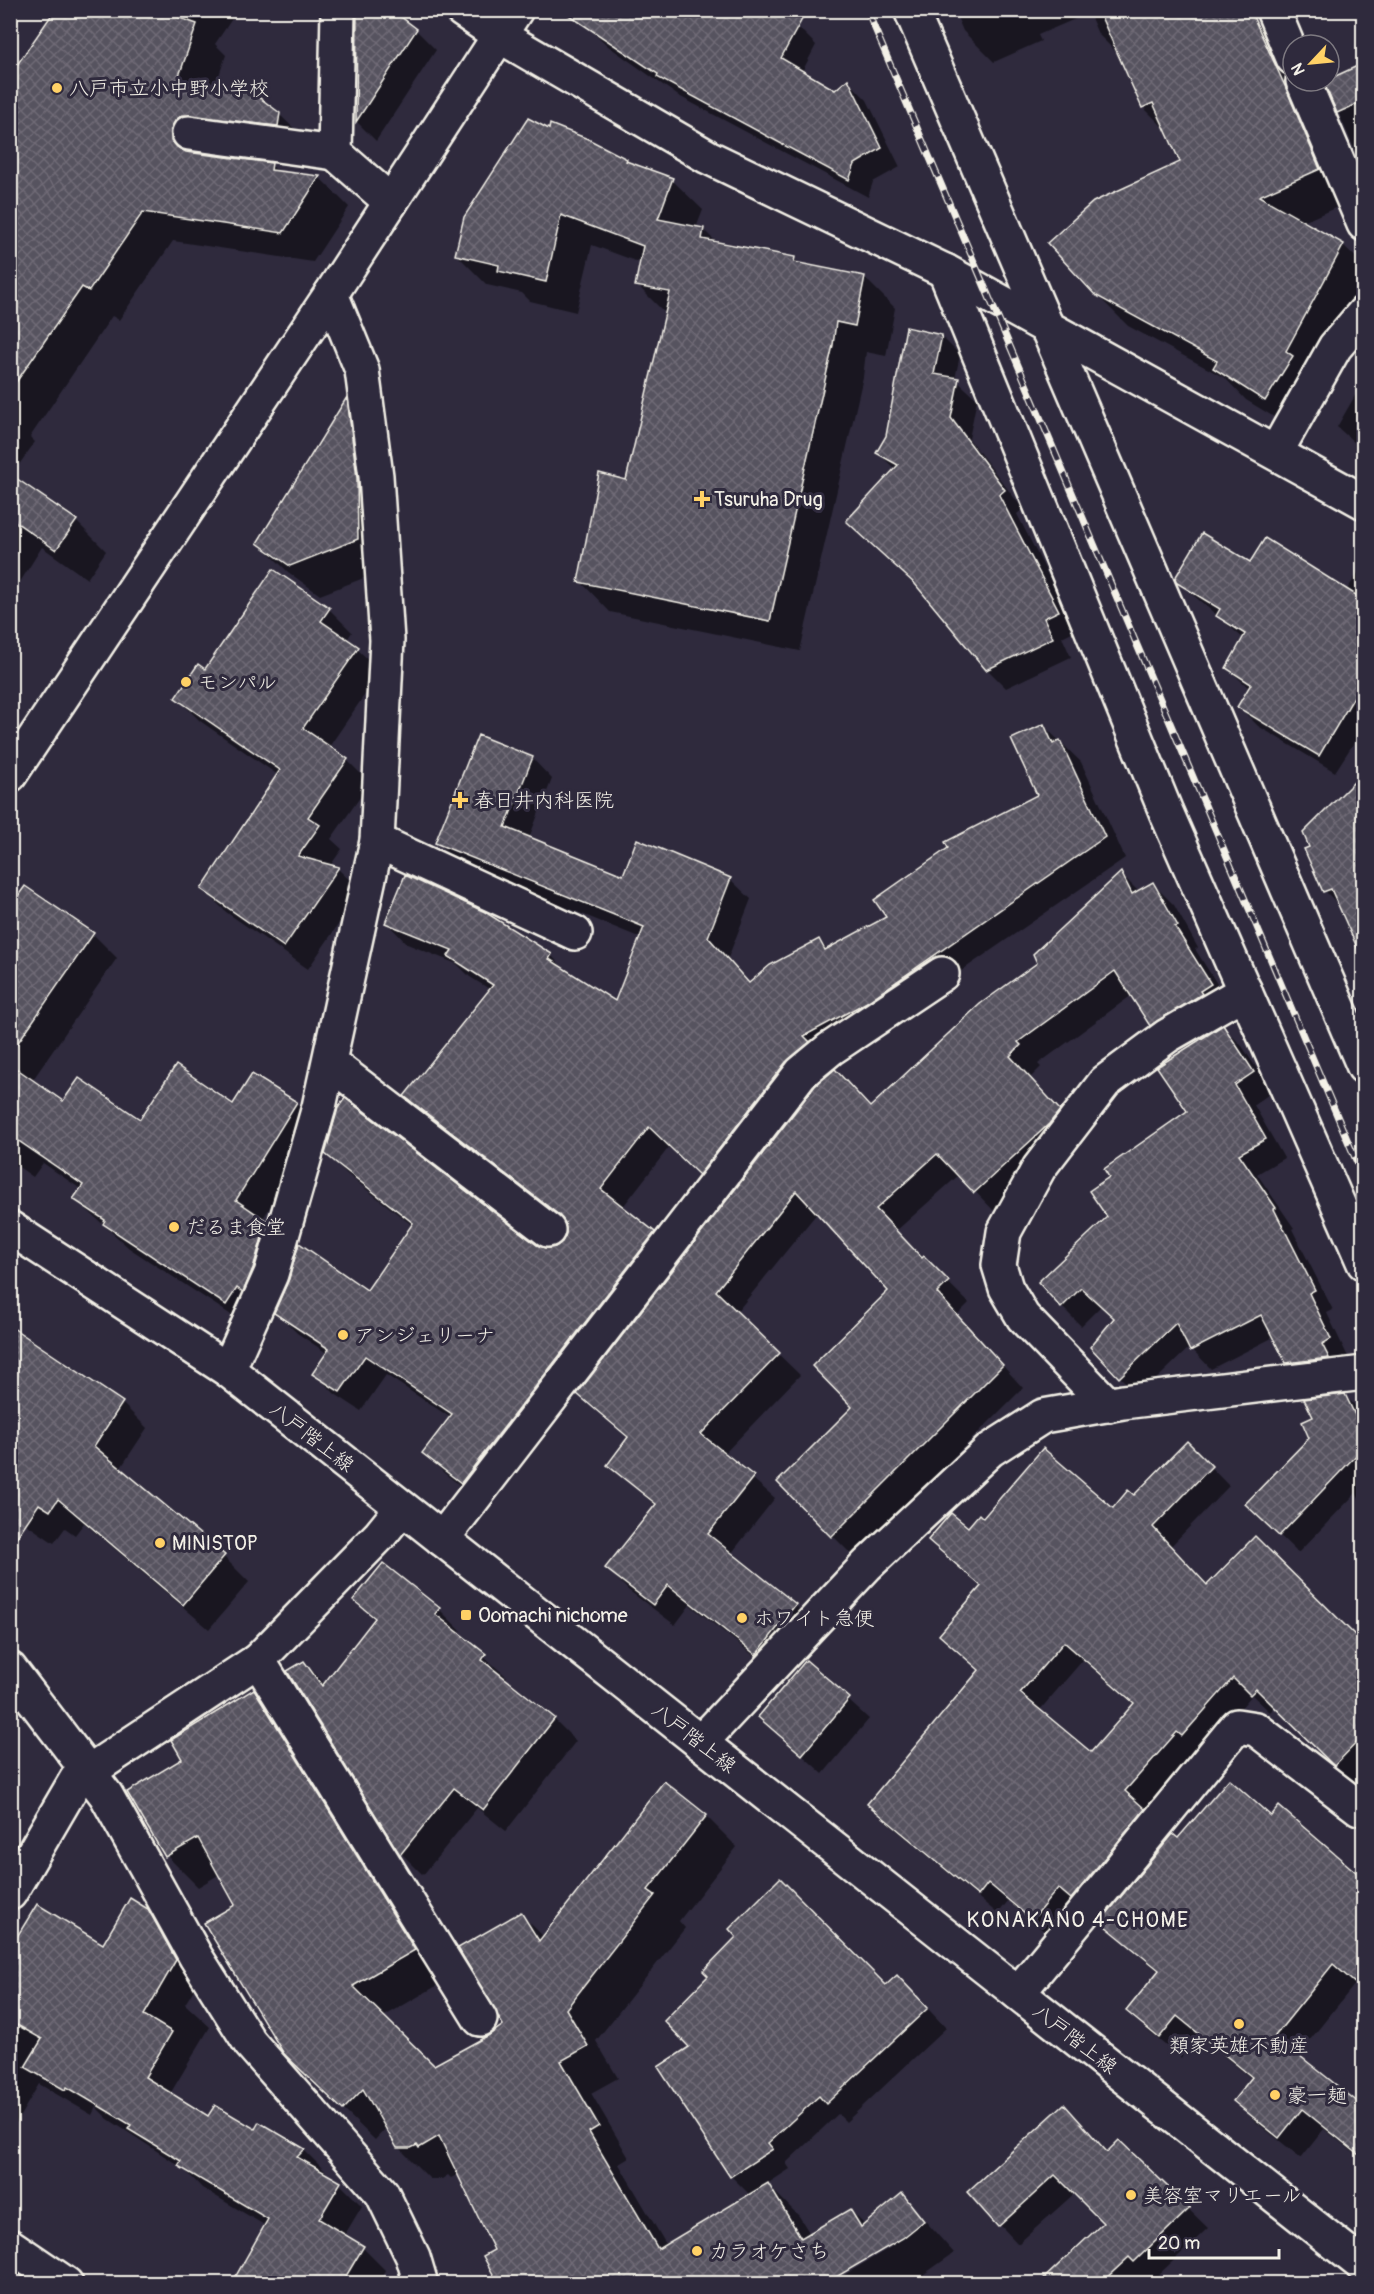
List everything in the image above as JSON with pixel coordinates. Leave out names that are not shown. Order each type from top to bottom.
[{"type":"street","points":[[335,153],[338,10]]},
{"type":"street","points":[[462,10],[508,23],[708,157],[945,271],[1364,502]]},
{"type":"street","points":[[911,10],[1044,325],[1364,1067]]},
{"type":"street","points":[[1273,10],[1283,33]]},
{"type":"street","points":[[10,775],[331,294],[508,23]]},
{"type":"street","points":[[1308,93],[1364,224]]},
{"type":"street","points":[[189,133],[335,153],[391,202]]},
{"type":"street","points":[[945,271],[1162,801],[1364,1263]]},
{"type":"street","points":[[228,1370],[271,1274],[330,1063],[377,841],[387,640],[376,476],[362,370],[331,294]]},
{"type":"street","points":[[1276,452],[1335,347],[1364,313]]},
{"type":"street","points":[[377,841],[574,933]]},
{"type":"street","points":[[442,1539],[801,1072],[830,1049],[942,974]]},
{"type":"street","points":[[1108,1405],[1023,1317],[1006,1288],[999,1264],[1004,1232],[1039,1168],[1105,1082],[1167,1036],[1245,990]]},
{"type":"street","points":[[330,1063],[548,1230]]},
{"type":"street","name":"八戸階上線","points":[[10,1228],[228,1370],[1364,2266]]},
{"type":"street","points":[[700,1743],[867,1565],[990,1450],[1043,1416],[1108,1405],[1364,1373]]},
{"type":"street","points":[[10,1893],[76,1780],[258,1660],[380,1535],[402,1508]]},
{"type":"street","points":[[258,1660],[480,2019]]},
{"type":"street","points":[[10,1669],[106,1795],[196,1957],[250,2043],[382,2193],[413,2257],[421,2283]]},
{"type":"street","points":[[1018,1993],[1237,1726],[1256,1729],[1359,1808],[1364,1803]]},
{"type":"street","points":[[10,2246],[66,2283]]},
{"type":"building","points":[[55,10],[158,10],[197,24],[178,79],[253,93],[280,113],[278,126],[182,115],[175,121],[171,130],[171,140],[186,152],[272,163],[271,170],[320,176],[283,233],[143,212],[89,291],[82,287],[10,391],[10,75]]},
{"type":"building","points":[[357,10],[392,10],[417,29],[356,122]]},
{"type":"building","points":[[561,10],[807,10],[781,58],[835,90],[848,79],[882,148],[855,164],[849,180],[657,77],[658,74]]},
{"type":"building","points":[[1098,10],[1250,10],[1281,77],[1281,93],[1288,93],[1320,169],[1259,196],[1344,244],[1286,351],[1293,356],[1265,401],[1213,368],[1217,361],[1095,295],[1047,243],[1093,202],[1180,162],[1153,103],[1142,108]]},
{"type":"building","points":[[1364,63],[1364,101],[1337,113],[1328,93],[1341,93],[1341,74]]},
{"type":"building","points":[[528,118],[549,129],[550,124],[588,139],[627,159],[626,161],[673,178],[658,219],[704,228],[702,239],[795,257],[794,262],[865,276],[855,326],[836,322],[833,345],[770,621],[578,582],[599,473],[626,480],[670,292],[635,286],[643,246],[561,215],[546,282],[498,271],[499,265],[455,255],[464,217]]},
{"type":"building","points":[[906,327],[942,335],[934,374],[959,378],[951,418],[1005,490],[999,495],[1059,611],[1044,618],[1053,638],[986,670],[915,584],[846,521],[898,465],[876,453],[886,436]]},
{"type":"building","points":[[347,397],[357,478],[358,539],[290,566],[257,543]]},
{"type":"building","points":[[10,474],[77,520],[56,550],[10,518]]},
{"type":"building","points":[[1202,533],[1250,562],[1265,538],[1364,600],[1364,680],[1319,756],[1237,707],[1251,684],[1226,668],[1245,634],[1216,616],[1220,609],[1177,583],[1175,578]]},
{"type":"building","points":[[273,569],[330,608],[321,621],[359,647],[303,728],[348,759],[308,817],[320,825],[298,856],[339,867],[284,947],[201,889],[280,770],[175,698],[198,664],[205,669]]},
{"type":"building","points":[[1044,724],[1053,744],[1060,740],[1105,837],[867,1002],[804,1036],[810,1042],[786,1062],[699,1175],[649,1127],[601,1189],[655,1232],[461,1483],[422,1453],[452,1414],[365,1356],[340,1392],[312,1374],[329,1349],[274,1313],[289,1279],[299,1243],[367,1290],[413,1223],[325,1154],[338,1108],[345,1098],[537,1245],[545,1248],[555,1247],[562,1242],[566,1233],[565,1223],[559,1215],[404,1096],[493,985],[448,956],[452,950],[385,923],[405,875],[485,912],[552,954],[549,959],[615,1001],[644,927],[435,843],[478,735],[533,757],[505,827],[623,875],[637,839],[731,878],[708,937],[749,983],[770,965],[819,939],[825,950],[886,917],[874,900],[948,848],[945,842],[1037,795],[1011,739]]},
{"type":"building","points":[[1364,772],[1364,963],[1331,889],[1323,892],[1304,849],[1309,847],[1303,833]]},
{"type":"building","points":[[1121,872],[1132,894],[1153,882],[1178,926],[1175,927],[1211,984],[1200,991],[1202,994],[1150,1026],[1115,971],[1018,1042],[1021,1045],[1010,1056],[1060,1110],[1049,1124],[974,1193],[937,1154],[876,1209],[922,1258],[924,1256],[949,1281],[937,1293],[1003,1365],[831,1537],[777,1482],[852,1407],[812,1366],[888,1291],[796,1191],[716,1291],[780,1353],[701,1434],[754,1476],[708,1534],[796,1604],[756,1655],[668,1585],[653,1605],[605,1568],[656,1504],[607,1465],[628,1437],[577,1394],[815,1086],[835,1069],[870,1107],[980,1004],[1037,963],[1033,954]]},
{"type":"building","points":[[25,886],[94,933],[10,1054],[10,907]]},
{"type":"building","points":[[1223,1025],[1254,1072],[1235,1085],[1266,1139],[1239,1154],[1276,1208],[1274,1209],[1315,1290],[1309,1293],[1331,1339],[1322,1344],[1329,1358],[1286,1363],[1261,1315],[1190,1351],[1176,1323],[1119,1378],[1090,1347],[1114,1318],[1081,1288],[1061,1308],[1038,1282],[1107,1217],[1089,1191],[1109,1177],[1104,1169],[1187,1111],[1157,1067]]},
{"type":"building","points":[[10,1064],[63,1101],[79,1078],[140,1119],[176,1065],[233,1104],[252,1074],[297,1102],[236,1200],[267,1221],[243,1292],[237,1288],[226,1305],[103,1224],[105,1220],[73,1199],[83,1185],[10,1135]]},
{"type":"building","points":[[10,1326],[123,1402],[94,1446],[225,1555],[183,1605],[58,1499],[50,1511],[39,1504],[10,1547]]},
{"type":"building","points":[[1345,1394],[1364,1434],[1364,1447],[1279,1536],[1245,1504],[1309,1438],[1302,1422],[1313,1417],[1304,1399]]},
{"type":"building","points":[[1187,1441],[1212,1466],[1153,1527],[1207,1585],[1255,1536],[1364,1644],[1364,1735],[1334,1766],[1256,1689],[1250,1695],[1233,1678],[1182,1736],[1177,1732],[1125,1791],[1145,1809],[1071,1899],[1058,1888],[1032,1920],[988,1883],[978,1896],[867,1804],[979,1670],[939,1635],[981,1586],[928,1540],[951,1513],[968,1527],[979,1514],[983,1518],[1043,1448],[1113,1508],[1128,1490],[1134,1495]],"holes":[[[1064,1642],[1134,1703],[1091,1752],[1020,1693]]]},
{"type":"building","points":[[383,1563],[440,1608],[435,1614],[486,1654],[482,1660],[555,1718],[483,1810],[454,1788],[400,1855],[287,1671],[304,1661],[322,1686],[375,1618],[353,1600]]},
{"type":"building","points":[[806,1660],[850,1698],[802,1755],[758,1717]]},
{"type":"building","points":[[254,1689],[415,1950],[353,1986],[434,2065],[503,2025],[458,1948],[521,1912],[539,1941],[664,1781],[707,1815],[648,1890],[655,1895],[566,2009],[588,2046],[561,2061],[599,2126],[589,2132],[658,2249],[768,2183],[801,2238],[850,2209],[861,2227],[902,2193],[924,2221],[903,2238],[826,2283],[498,2283],[483,2256],[494,2250],[439,2136],[419,2148],[417,2145],[411,2148],[397,2148],[363,2089],[343,2110],[284,2054],[204,1923],[235,1905],[198,1838],[165,1857],[127,1792],[182,1759],[171,1740]]},
{"type":"building","points":[[1229,1779],[1271,1816],[1279,1806],[1364,1879],[1364,1991],[1333,1964],[1275,2036],[1364,2107],[1364,2159],[1302,2109],[1279,2138],[1233,2101],[1252,2077],[1177,2016],[1159,2038],[1126,2011],[1159,1970],[1100,1922],[1173,1834],[1178,1838]]},
{"type":"building","points":[[780,1878],[886,1985],[897,1975],[928,2008],[826,2104],[819,2096],[768,2143],[773,2149],[730,2177],[658,2067],[689,2047],[664,2021],[708,1976],[703,1971],[736,1937],[729,1929]]},
{"type":"building","points":[[130,1898],[148,1909],[176,1960],[144,2015],[172,2032],[145,2077],[208,2116],[215,2105],[255,2129],[259,2122],[305,2149],[297,2157],[341,2182],[319,2219],[364,2246],[342,2283],[232,2283],[268,2219],[178,2166],[181,2161],[128,2129],[131,2125],[67,2087],[65,2090],[25,2067],[42,2039],[10,2021],[10,1948],[37,1904],[103,1944]]},
{"type":"building","points":[[1064,2104],[1107,2152],[1119,2140],[1190,2208],[1134,2262],[1129,2257],[1101,2283],[1039,2283],[1103,2223],[1055,2175],[998,2227],[967,2192]]},
{"type":"railway","points":[[867,10],[1364,1179]]},
{"type":"place","name":"八戸市立小中野小学校","points":[[57,88]]},
{"type":"place","name":"Tsuruha Drug","points":[[702,499]]},
{"type":"place","name":"モンパル","points":[[186,682]]},
{"type":"place","name":"春日井内科医院","points":[[460,800]]},
{"type":"place","name":"だるま食堂","points":[[174,1227]]},
{"type":"place","name":"アンジェリーナ","points":[[343,1335]]},
{"type":"place","name":"MINISTOP","points":[[160,1543]]},
{"type":"place","name":"Oomachi nichome","points":[[466,1615]]},
{"type":"place","name":"ホワイト急便","points":[[742,1618]]},
{"type":"place","name":"類家英雄不動産","points":[[1239,2024]]},
{"type":"place","name":"豪一麺","points":[[1275,2095]]},
{"type":"place","name":"美容室マリエール","points":[[1131,2195]]},
{"type":"place","name":"カラオケさち","points":[[697,2251]]},
{"type":"district","name":"KONAKANO 4-CHOME","points":[[1078,1920]]}]
